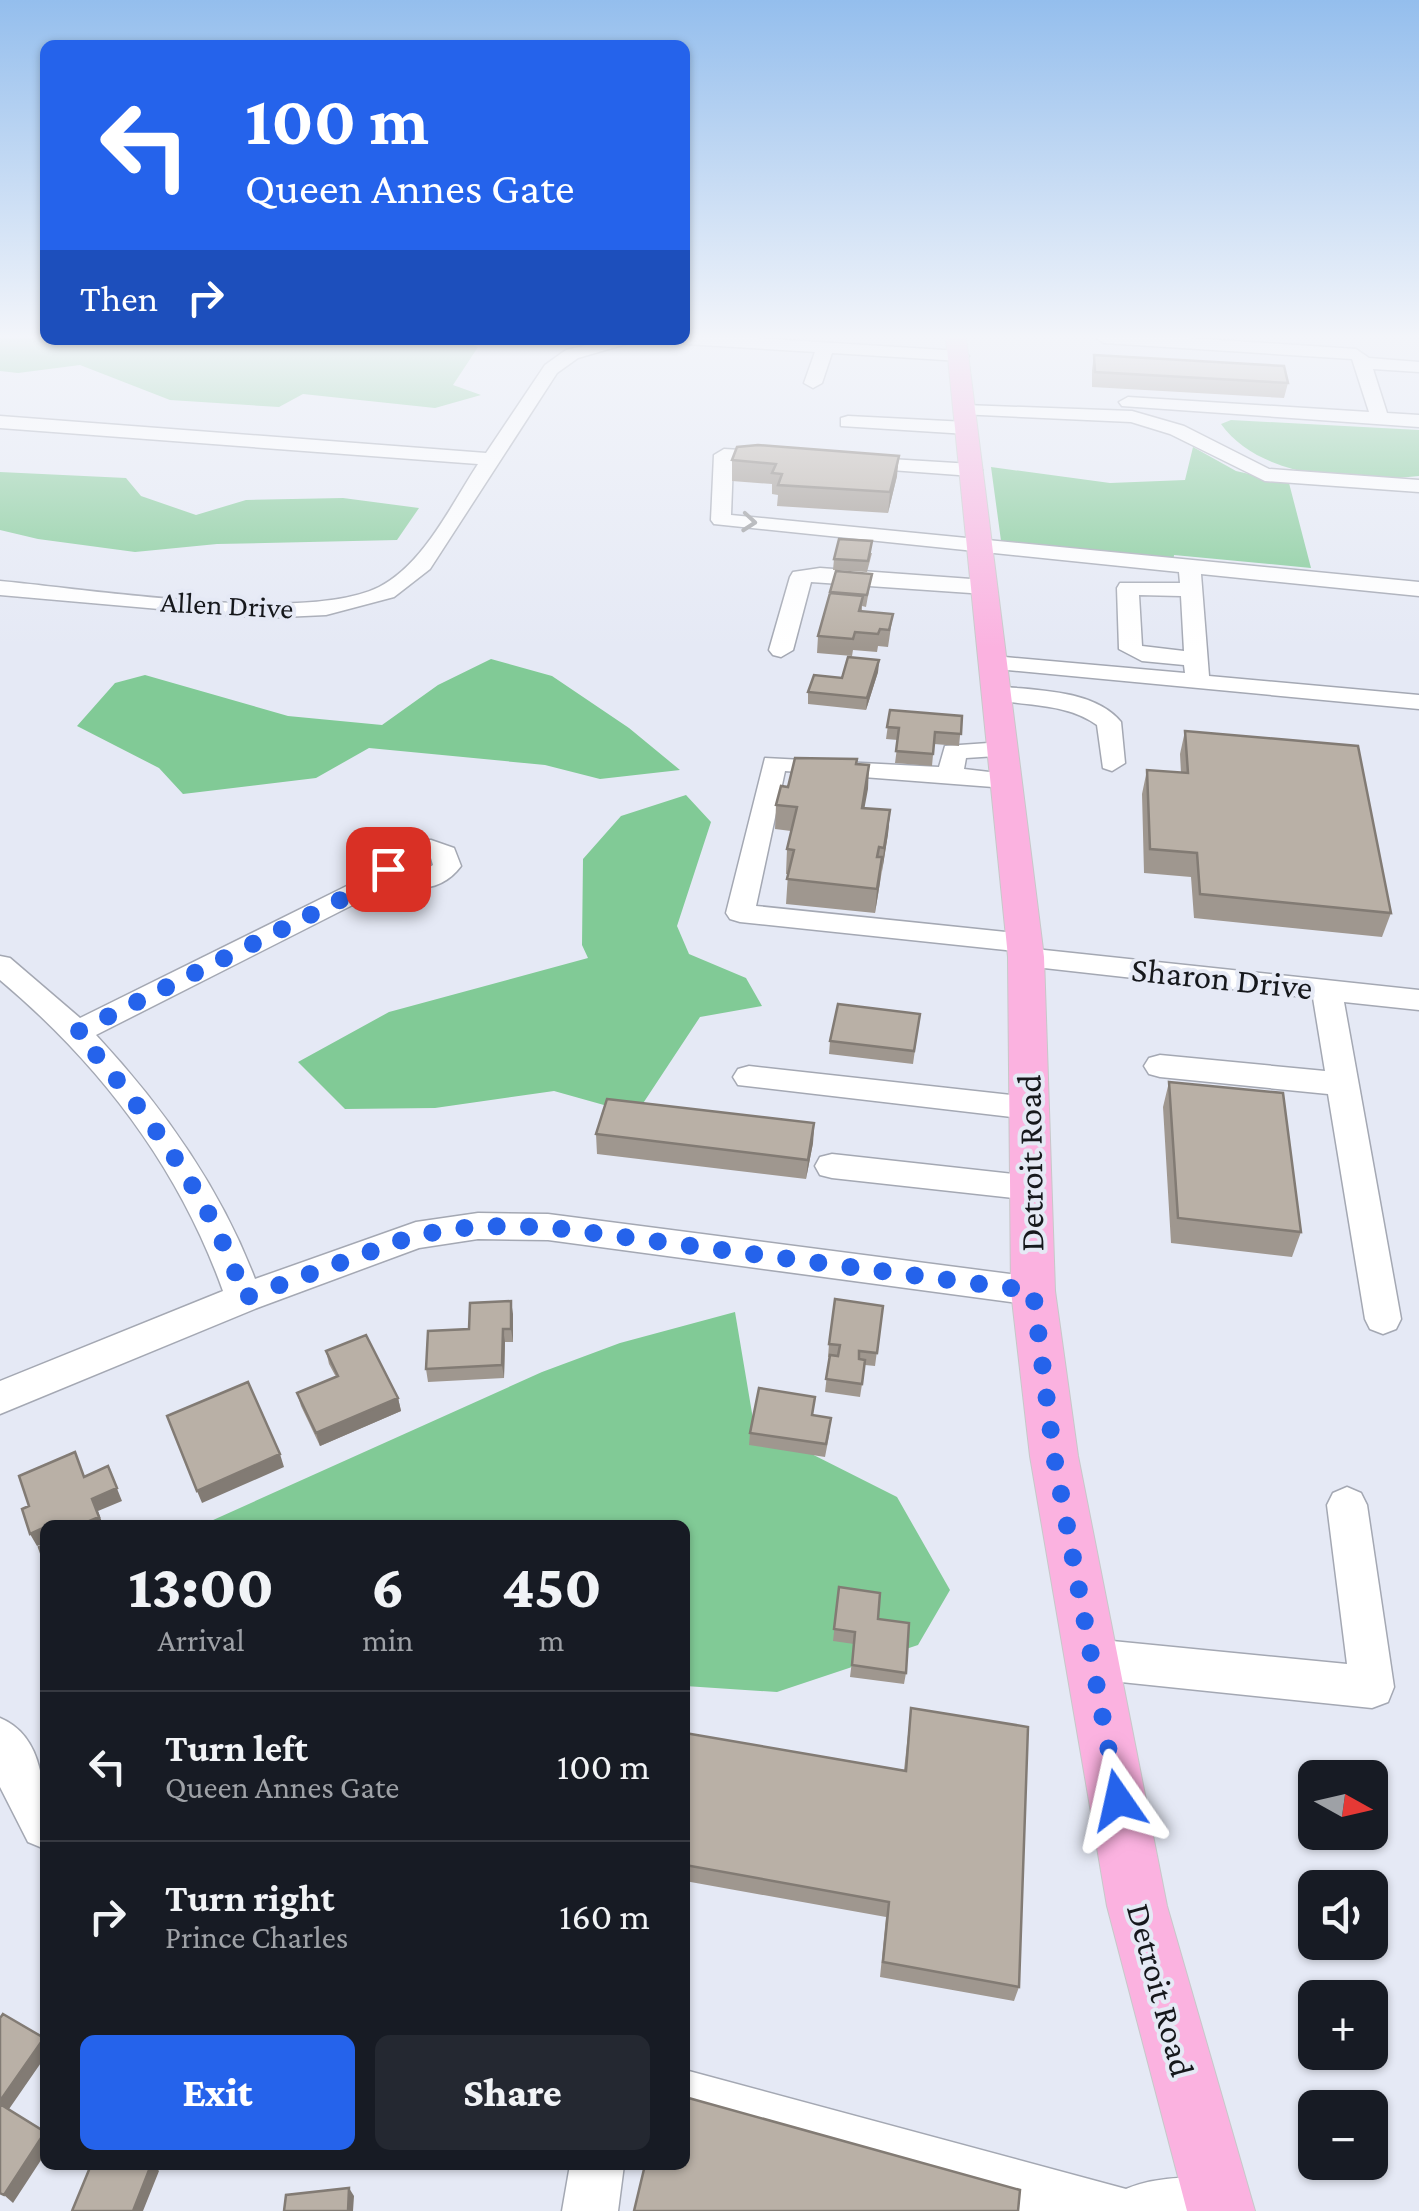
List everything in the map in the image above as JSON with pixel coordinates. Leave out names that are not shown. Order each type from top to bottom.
[{"type":"main road","name":"Detroit Road","points":[[969,441],[1025,950],[1033,1291],[1054,1456],[1137,1906],[1221,2208]]},
{"type":"street","points":[[261,441],[490,458]]},
{"type":"street","name":"Allen Drive","points":[[0,588],[261,611],[341,604],[386,592],[422,564],[502,441]]},
{"type":"street","points":[[836,462],[878,441]]},
{"type":"street","points":[[1199,441],[1265,475],[1411,496]]},
{"type":"street","points":[[799,459],[724,454],[720,520],[983,567]]},
{"type":"street","points":[[782,650],[802,577],[820,574],[983,567],[1419,590]]},
{"type":"street","points":[[1190,578],[1197,670]]},
{"type":"street","points":[[1190,578],[1128,588],[1130,649],[1197,670],[1419,702]]},
{"type":"street","points":[[995,678],[1197,670]]},
{"type":"street","points":[[995,678],[1102,716],[1109,722],[1112,763]]},
{"type":"street","name":"Sharon Drive","points":[[1005,765],[950,776],[774,764],[740,914],[1419,1000]]},
{"type":"street","points":[[77,1032],[392,874]]},
{"type":"street","points":[[0,965],[77,1032],[126,1090],[183,1168],[235,1269],[244,1298]]},
{"type":"street","points":[[1327,990],[1384,1319]]},
{"type":"street","points":[[1160,1066],[1343,1084]]},
{"type":"street","points":[[749,1077],[1029,1108]]},
{"type":"street","points":[[832,1166],[1031,1188]]},
{"type":"street","points":[[0,1398],[244,1298],[416,1235],[478,1226],[548,1227],[1033,1291]]},
{"type":"street","points":[[1092,1660],[1372,1687],[1347,1504]]},
{"type":"street","points":[[0,1740],[40,1816]]},
{"type":"street","points":[[690,2097],[1084,2207]]},
{"type":"street","points":[[590,2211],[596,2170]]},
{"type":"street","points":[[1139,2211],[1221,2208]]},
{"type":"green space","points":[[1419,441],[1419,476],[1367,479],[1311,473],[1260,456],[1238,442]]},
{"type":"green space","points":[[1193,447],[1236,471],[1289,483],[1311,568],[1174,555],[1173,565],[1002,548],[991,467],[1110,483],[1185,480]]},
{"type":"green space","points":[[0,472],[126,478],[141,496],[196,515],[246,500],[343,498],[419,508],[397,540],[217,544],[135,552],[0,530]]},
{"type":"green space","points":[[491,659],[552,676],[629,728],[680,770],[600,779],[545,765],[369,748],[316,778],[183,794],[159,768],[77,726],[115,683],[145,675],[288,716],[382,725],[438,685]]},
{"type":"green space","points":[[686,795],[711,822],[677,926],[689,954],[746,978],[762,1006],[700,1017],[636,1114],[554,1091],[435,1108],[345,1109],[298,1062],[389,1012],[588,958],[582,945],[583,859],[621,816]]},
{"type":"green space","points":[[735,1312],[754,1425],[897,1497],[950,1590],[918,1645],[777,1692],[690,1686],[690,1520],[213,1520],[542,1372],[620,1343]]},
{"type":"building","points":[[758,445],[899,456],[890,492],[778,485],[782,474],[772,473],[776,464],[732,460],[737,447]]},
{"type":"building","points":[[839,539],[872,541],[868,561],[834,559]]},
{"type":"building","points":[[836,571],[872,574],[867,595],[830,592]]},
{"type":"building","points":[[830,593],[863,596],[859,611],[893,614],[889,630],[880,629],[878,634],[855,632],[853,639],[818,636]]},
{"type":"building","points":[[848,657],[879,660],[867,698],[808,692],[814,675],[842,678]]},
{"type":"building","points":[[890,710],[962,716],[961,734],[935,732],[933,754],[896,751],[899,728],[887,727]]},
{"type":"building","points":[[1185,731],[1358,746],[1391,913],[1200,894],[1197,853],[1150,849],[1147,770],[1188,773]]},
{"type":"building","points":[[795,758],[857,759],[856,764],[869,765],[862,808],[890,810],[884,848],[879,847],[877,857],[882,857],[877,889],[787,879],[794,850],[787,849],[797,807],[776,805],[781,786],[788,787]]},
{"type":"building","points":[[838,1004],[920,1014],[914,1051],[830,1041]]},
{"type":"building","points":[[1169,1082],[1283,1093],[1301,1232],[1178,1218]]},
{"type":"building","points":[[607,1099],[814,1123],[808,1160],[596,1134]]},
{"type":"building","points":[[835,1299],[883,1306],[877,1353],[859,1351],[859,1359],[865,1360],[862,1384],[826,1379],[830,1355],[838,1356],[840,1345],[829,1344]]},
{"type":"building","points":[[511,1301],[511,1329],[503,1329],[502,1365],[426,1369],[428,1331],[469,1329],[470,1303]]},
{"type":"building","points":[[366,1335],[398,1398],[316,1433],[297,1393],[338,1376],[326,1351]]},
{"type":"building","points":[[248,1382],[280,1454],[197,1491],[167,1416]]},
{"type":"building","points":[[759,1388],[815,1397],[812,1415],[831,1418],[826,1444],[750,1433]]},
{"type":"building","points":[[75,1452],[84,1477],[108,1466],[117,1488],[92,1499],[99,1517],[40,1520],[40,1529],[30,1534],[22,1509],[29,1506],[19,1476]]},
{"type":"building","points":[[839,1587],[880,1593],[878,1619],[909,1623],[906,1673],[852,1665],[855,1632],[834,1629]]},
{"type":"building","points":[[911,1708],[1028,1727],[1019,1987],[883,1962],[889,1902],[690,1866],[690,1734],[906,1771]]},
{"type":"building","points":[[3,2014],[40,2036],[40,2044],[0,2101]]},
{"type":"building","points":[[690,2098],[1020,2190],[1018,2211],[634,2211],[644,2170],[690,2170]]},
{"type":"building","points":[[0,2104],[40,2129],[40,2140],[4,2195],[0,2193]]},
{"type":"building","points":[[89,2170],[149,2170],[133,2211],[72,2211]]},
{"type":"building","points":[[349,2188],[348,2211],[284,2211],[286,2195]]},
{"type":"route","points":[[388,869],[392,874],[77,1032],[183,1168],[235,1269],[244,1298],[416,1235],[478,1226],[548,1227],[1033,1291],[1054,1456],[1118,1800]]}]
